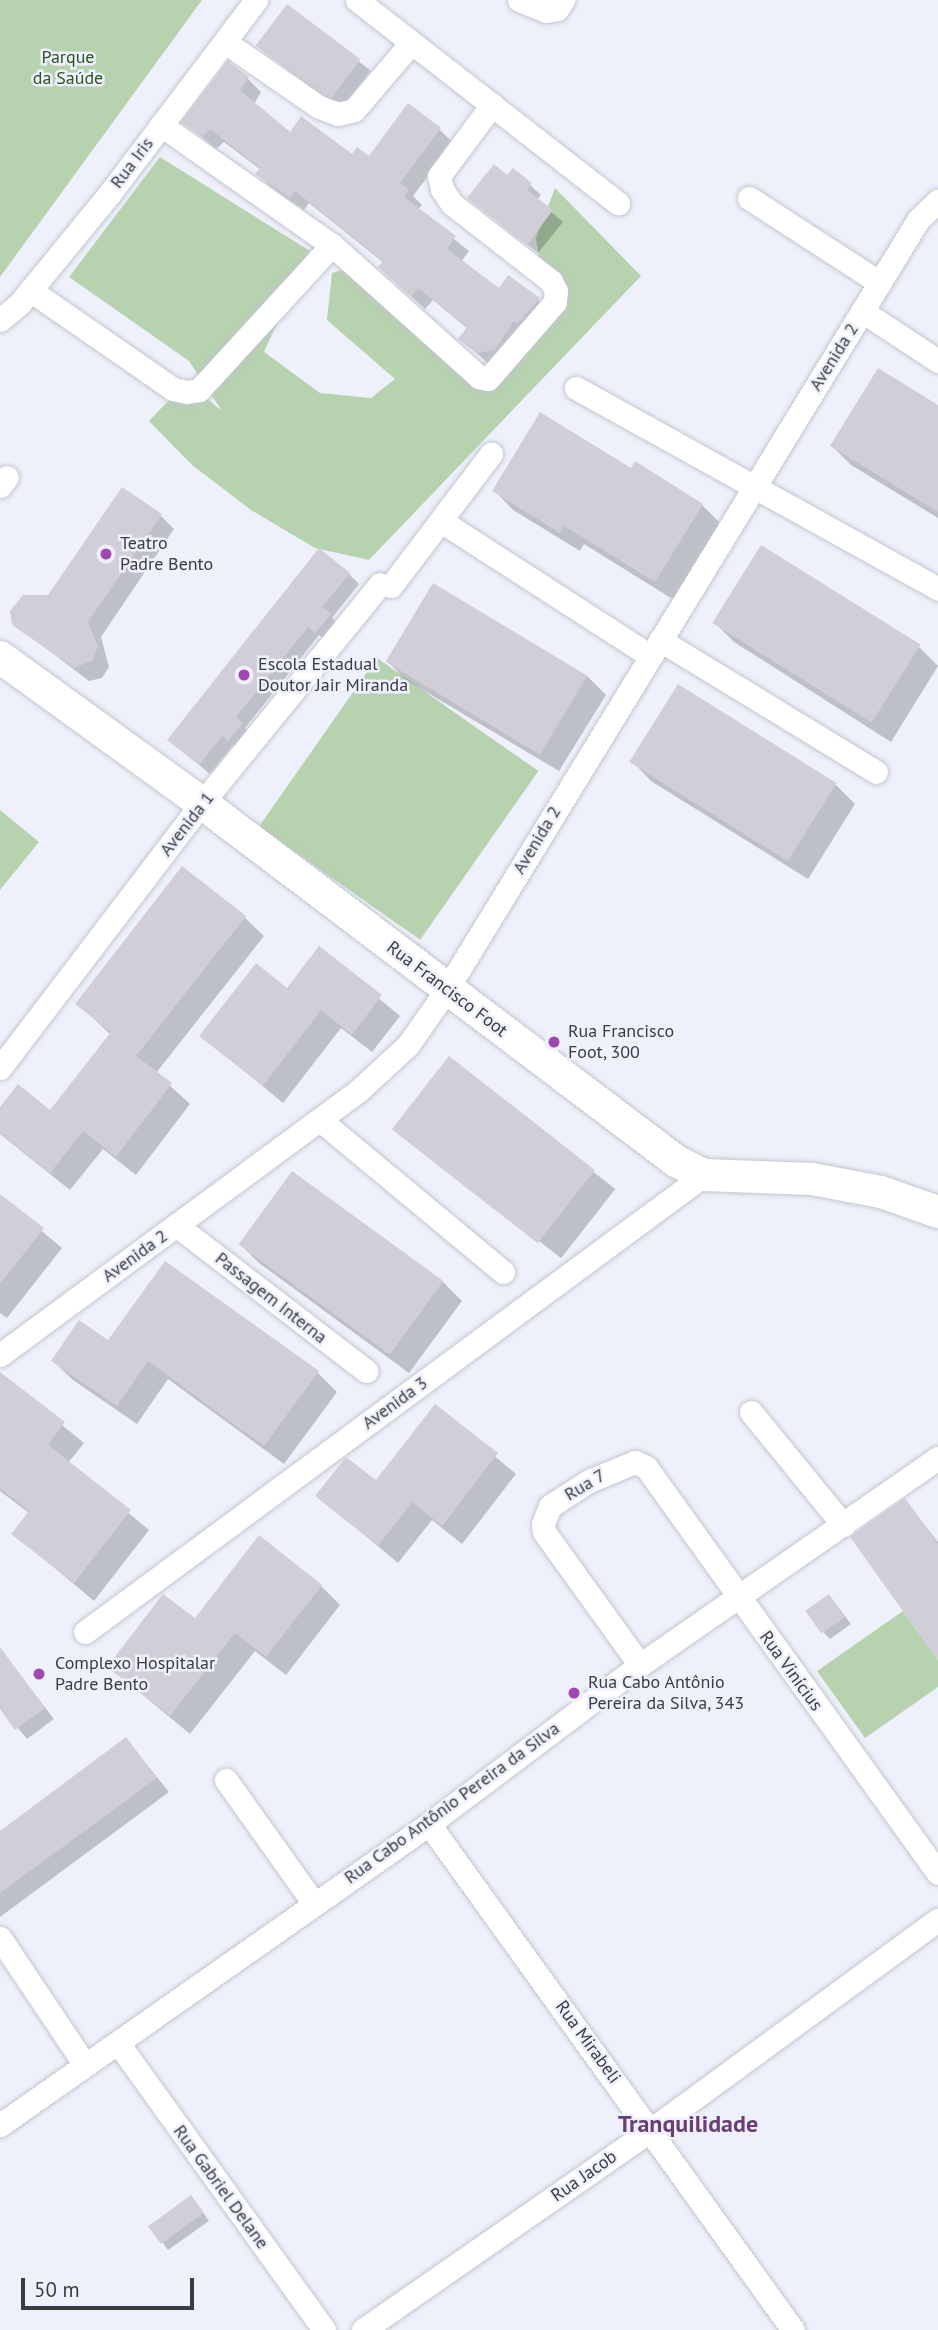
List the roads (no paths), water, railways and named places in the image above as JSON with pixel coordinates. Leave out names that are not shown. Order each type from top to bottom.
[{"type":"street","name":"Rua Iris","points":[[0,320],[30,290],[256,0]]},
{"type":"street","points":[[357,0],[618,203]]},
{"type":"street","points":[[519,0],[546,11],[557,9],[563,0]]},
{"type":"street","points":[[225,41],[319,107],[338,114],[354,110],[411,43]]},
{"type":"street","points":[[161,125],[332,245],[479,377],[494,376],[555,302],[556,291],[551,281],[452,204],[442,189],[439,176],[492,105]]},
{"type":"street","points":[[750,198],[880,283]]},
{"type":"street","name":"Avenida 2","points":[[0,1355],[320,1120],[408,1045],[447,989],[918,220],[938,201]]},
{"type":"street","points":[[30,290],[173,388],[187,392],[199,390],[332,245]]},
{"type":"street","points":[[862,311],[938,361]]},
{"type":"street","points":[[576,388],[938,589]]},
{"type":"street","name":"Avenida 1","points":[[0,1068],[202,803],[441,521],[491,454]]},
{"type":"street","points":[[441,521],[655,648],[876,772]]},
{"type":"street","name":"Rua Francisco Foot","points":[[0,657],[202,803],[676,1161],[704,1175],[813,1179],[881,1192],[938,1212]]},
{"type":"street","points":[[320,1120],[503,1272]]},
{"type":"street","name":"Avenida 3","points":[[85,1632],[704,1175]]},
{"type":"street","name":"Passagem Interna","points":[[176,1225],[366,1371]]},
{"type":"street","points":[[751,1412],[843,1525]]},
{"type":"street","name":"Rua Cabo Antônio Pereira da Silva","points":[[0,2125],[313,1902],[429,1824],[640,1665],[938,1458]]},
{"type":"street","name":"Rua 7","points":[[640,1665],[544,1532],[550,1506],[622,1464],[635,1462],[646,1467]]},
{"type":"street","name":"Rua Vinícius","points":[[646,1467],[738,1599],[938,1873]]},
{"type":"street","points":[[226,1780],[313,1902]]},
{"type":"street","name":"Rua Mirabeli","points":[[429,1824],[652,2129],[793,2330]]},
{"type":"street","name":"Rua Jacob","points":[[363,2330],[652,2129],[938,1920]]},
{"type":"street","points":[[0,1938],[85,2065]]},
{"type":"street","name":"Rua Gabriel Delane","points":[[118,2043],[324,2330]]},
{"type":"place","name":"Teatro Padre Bento","points":[[106,554]]},
{"type":"place","name":"Escola Estadual Doutor Jair Miranda","points":[[244,675]]},
{"type":"place","name":"Rua Francisco Foot, 300","points":[[554,1042]]},
{"type":"place","name":"Complexo Hospitalar Padre Bento","points":[[39,1674]]},
{"type":"place","name":"Rua Cabo Antônio Pereira da Silva, 343","points":[[574,1693]]},
{"type":"district","name":"Tranquilidade","points":[[688,2124]]},
{"type":"park label","name":"Parque da Saúde","points":[[68,68]]}]
